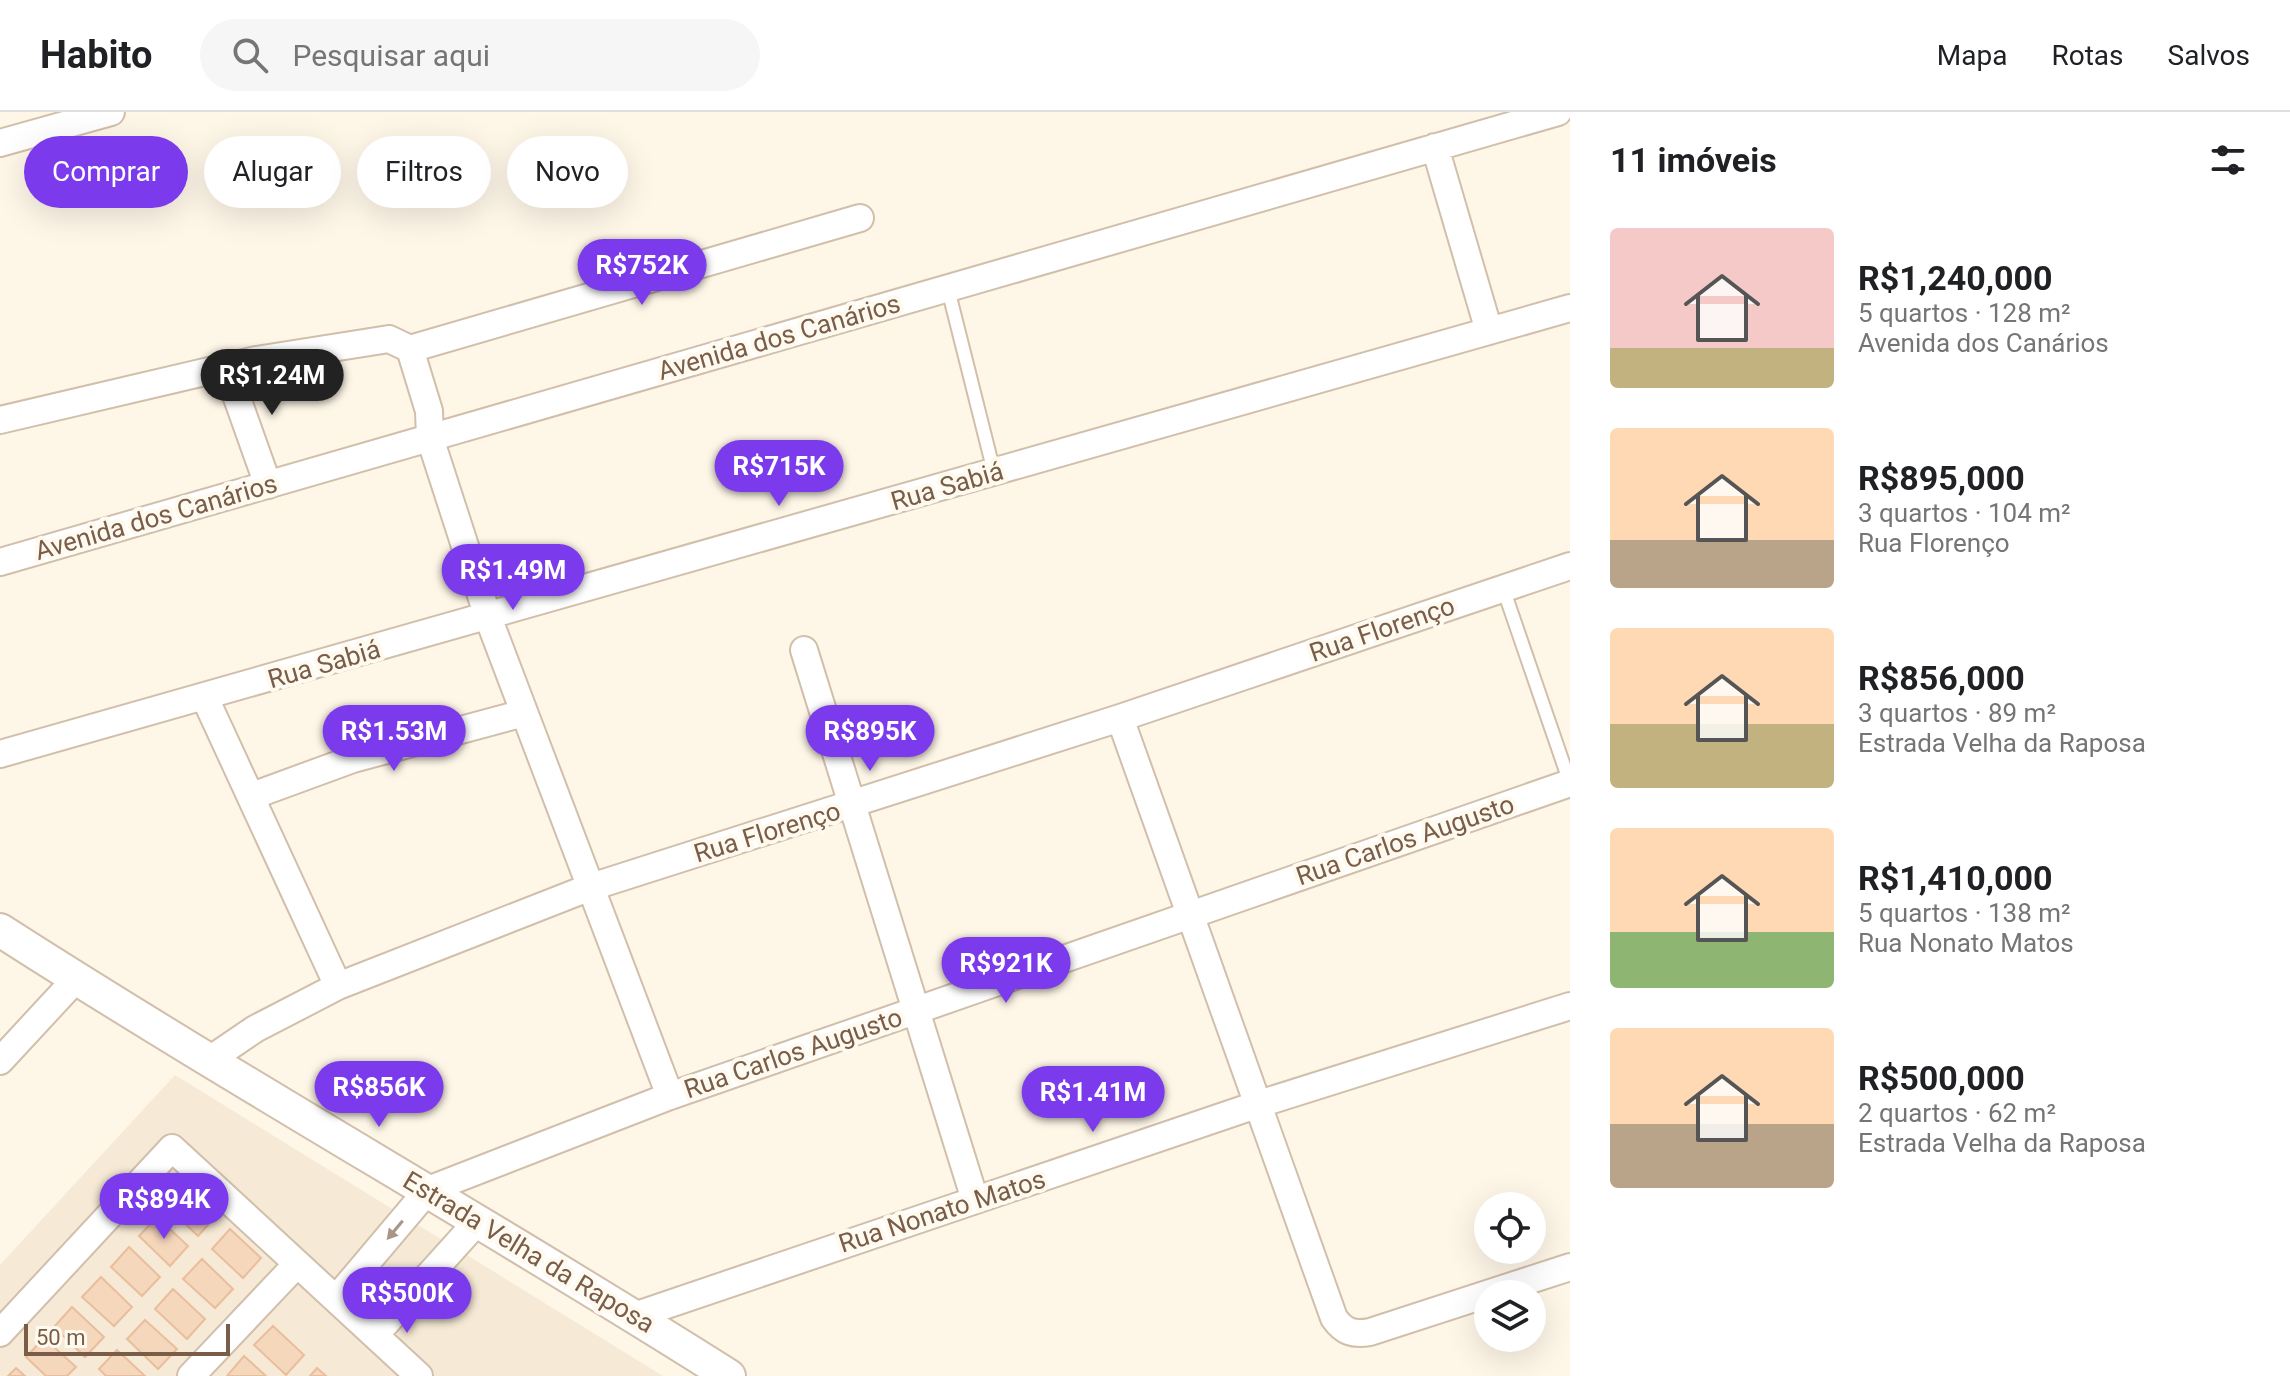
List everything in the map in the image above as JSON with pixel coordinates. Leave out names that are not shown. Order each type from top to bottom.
[{"type":"street","points":[[0,143],[111,112]]},
{"type":"street","name":"Avenida dos Canários","points":[[0,562],[1558,112]]},
{"type":"street","points":[[1435,147],[1489,331]]},
{"type":"street","points":[[0,420],[226,367],[389,339],[410,349],[860,218]]},
{"type":"street","name":"Rua Sabiá","points":[[0,754],[1570,308]]},
{"type":"street","points":[[410,349],[429,411],[430,438],[488,617],[588,888],[670,1096]]},
{"type":"street","points":[[226,367],[268,485]]},
{"type":"street","name":"Rua Florenço","points":[[208,1061],[255,1029],[338,986],[588,888],[852,806],[1570,566]]},
{"type":"street","points":[[804,650],[975,1200]]},
{"type":"street","points":[[205,698],[338,986]]},
{"type":"street","points":[[252,796],[353,759],[524,713]]},
{"type":"street","points":[[1120,718],[1334,1318],[1340,1327],[1350,1333],[1370,1332],[1570,1267]]},
{"type":"street","name":"Rua Carlos Augusto","points":[[428,1190],[670,1096],[1570,783]]},
{"type":"street","name":"Estrada Velha da Raposa","points":[[0,930],[208,1061],[428,1190],[729,1376]]},
{"type":"street","points":[[0,1061],[76,979]]},
{"type":"street","name":"Rua Nonato Matos","points":[[634,1316],[1259,1104],[1570,1006]]},
{"type":"street","points":[[0,1333],[172,1148],[418,1376]]},
{"type":"street","points":[[336,1299],[428,1190]]},
{"type":"street","points":[[375,1335],[477,1222]]},
{"type":"street","points":[[191,1376],[297,1264]]},
{"type":"lane","points":[[948,289],[994,472]]},
{"type":"lane","points":[[1503,588],[1570,783]]},
{"type":"shaded area","points":[[175,1075],[663,1376],[0,1376],[0,1265]]},
{"type":"building","points":[[185,1187],[216,1216],[198,1236],[167,1206]]},
{"type":"building","points":[[157,1217],[188,1246],[170,1266],[139,1236]]},
{"type":"building","points":[[230,1229],[261,1258],[243,1278],[212,1249]]},
{"type":"building","points":[[129,1247],[160,1277],[142,1296],[111,1267]]},
{"type":"building","points":[[202,1259],[233,1289],[215,1308],[183,1279]]},
{"type":"building","points":[[101,1277],[132,1307],[114,1326],[82,1297]]},
{"type":"building","points":[[173,1289],[205,1319],[187,1339],[155,1309]]},
{"type":"building","points":[[72,1307],[104,1337],[85,1357],[54,1327]]},
{"type":"building","points":[[145,1320],[177,1349],[158,1369],[127,1339]]},
{"type":"building","points":[[273,1326],[304,1355],[286,1375],[254,1345]]},
{"type":"building","points":[[44,1338],[76,1367],[67,1376],[46,1376],[26,1357]]},
{"type":"building","points":[[117,1350],[145,1376],[106,1376],[99,1369]]},
{"type":"building","points":[[244,1356],[266,1376],[227,1376]]},
{"type":"building","points":[[16,1368],[25,1376],[8,1376]]},
{"type":"building","points":[[317,1368],[326,1376],[310,1376]]}]
